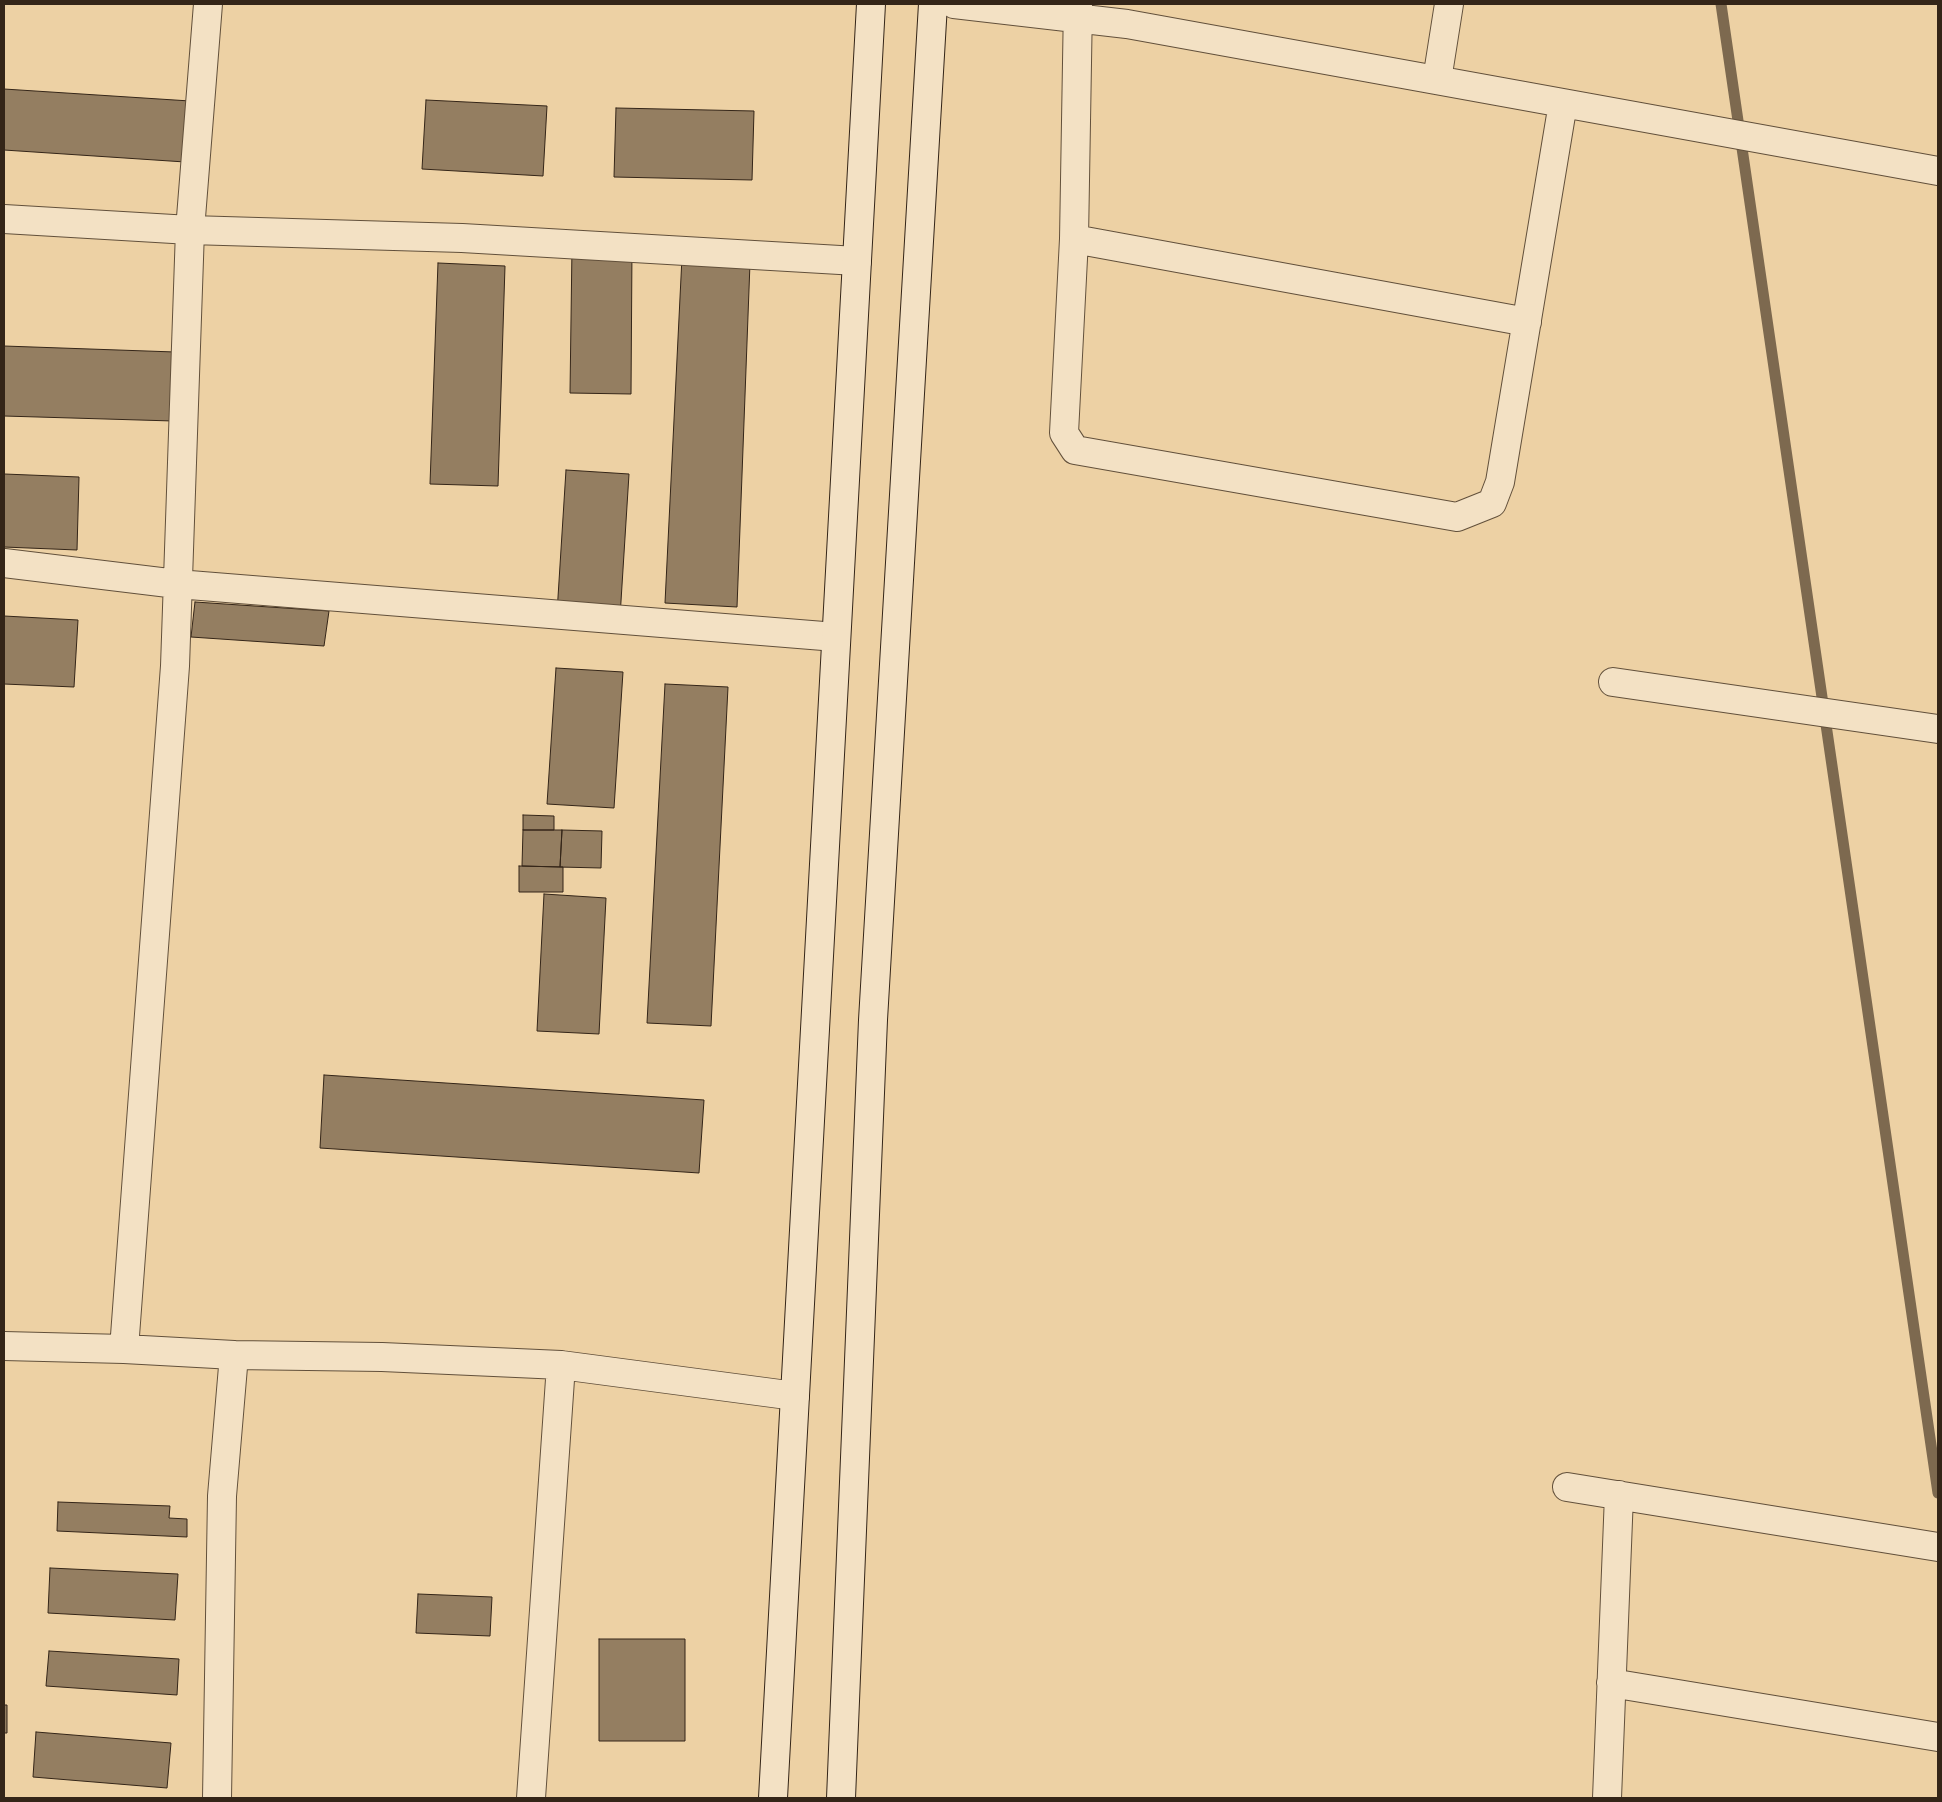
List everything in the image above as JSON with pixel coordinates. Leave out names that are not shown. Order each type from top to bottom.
[{"type":"street","points":[[124,1348],[174,666],[190,230],[208,4]]},
{"type":"street","points":[[773,1798],[871,4]]},
{"type":"street","points":[[841,1798],[873,1020],[933,4]]},
{"type":"street","points":[[954,4],[1078,11],[1127,24],[1938,171]]},
{"type":"street","points":[[1437,80],[1450,4]]},
{"type":"street","points":[[1078,11],[1074,239],[1064,433],[1075,450],[1457,517],[1492,503],[1500,482],[1563,103]]},
{"type":"street","points":[[4,219],[190,230],[462,238],[856,261]]},
{"type":"street","points":[[1074,239],[1526,322]]},
{"type":"street","points":[[4,563],[177,584],[836,637]]},
{"type":"street","points":[[1613,682],[1938,729]]},
{"type":"street","points":[[4,1346],[124,1348],[234,1355],[382,1358],[561,1365],[795,1396]]},
{"type":"street","points":[[218,1798],[222,1496],[234,1355]]},
{"type":"street","points":[[531,1798],[561,1365]]},
{"type":"street","points":[[1567,1487],[1938,1547]]},
{"type":"street","points":[[1606,1798],[1619,1495]]},
{"type":"street","points":[[1611,1683],[1938,1737]]},
{"type":"building","points":[[4,89],[190,101],[185,162],[4,150]]},
{"type":"building","points":[[426,100],[547,106],[543,176],[422,169]]},
{"type":"building","points":[[616,108],[754,111],[752,180],[614,177]]},
{"type":"building","points":[[572,247],[632,248],[631,394],[570,393]]},
{"type":"building","points":[[682,257],[750,263],[737,607],[665,603]]},
{"type":"building","points":[[438,263],[505,266],[498,486],[430,484]]},
{"type":"building","points":[[4,346],[175,352],[173,421],[4,416]]},
{"type":"building","points":[[566,470],[629,474],[620,617],[557,613]]},
{"type":"building","points":[[4,474],[79,477],[77,550],[4,547]]},
{"type":"building","points":[[195,602],[329,611],[324,646],[191,637]]},
{"type":"building","points":[[4,616],[78,620],[74,687],[4,684]]},
{"type":"building","points":[[556,668],[623,672],[614,808],[547,804]]},
{"type":"building","points":[[665,684],[728,687],[711,1026],[647,1023]]},
{"type":"building","points":[[523,815],[554,816],[554,830],[523,830]]},
{"type":"building","points":[[523,830],[562,830],[560,867],[522,866]]},
{"type":"building","points":[[562,830],[602,831],[601,868],[560,867]]},
{"type":"building","points":[[519,866],[563,867],[563,892],[519,892]]},
{"type":"building","points":[[544,894],[606,898],[599,1034],[537,1031]]},
{"type":"building","points":[[324,1075],[704,1100],[699,1173],[320,1148]]},
{"type":"building","points":[[58,1502],[170,1506],[169,1518],[187,1519],[187,1537],[57,1531]]},
{"type":"building","points":[[50,1568],[178,1574],[175,1620],[48,1613]]},
{"type":"building","points":[[418,1594],[492,1597],[490,1636],[416,1633]]},
{"type":"building","points":[[599,1639],[685,1639],[685,1741],[599,1741]]},
{"type":"building","points":[[49,1651],[179,1659],[177,1695],[46,1686]]},
{"type":"building","points":[[4,1705],[7,1705],[7,1733],[4,1733]]},
{"type":"building","points":[[36,1732],[171,1743],[167,1788],[33,1777]]},
{"type":"waterway","points":[[1721,4],[1938,1493]]}]
